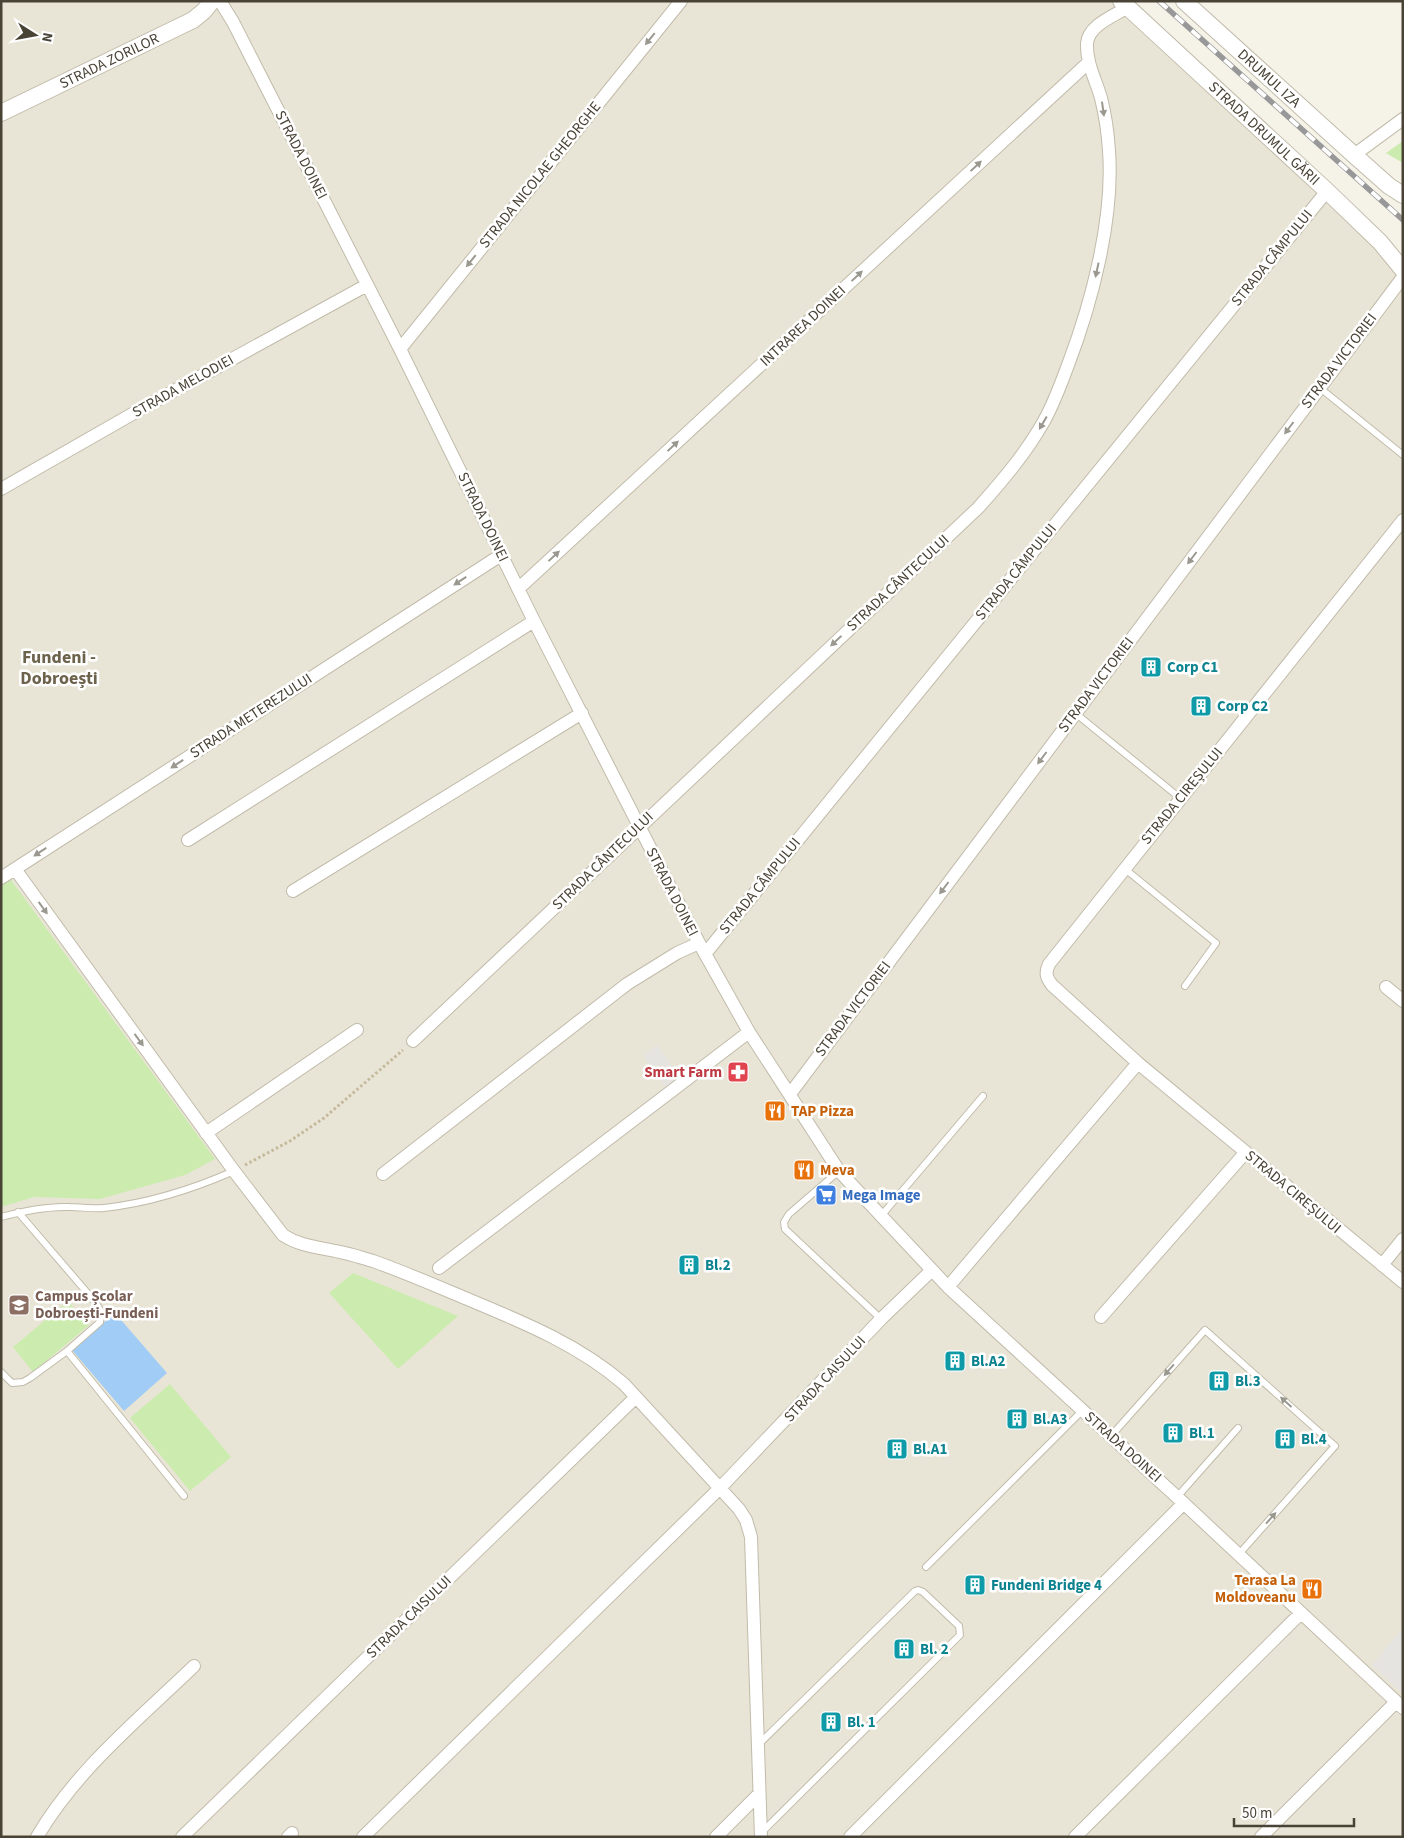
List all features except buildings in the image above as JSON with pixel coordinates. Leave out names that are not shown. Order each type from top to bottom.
[{"type":"street","name":"STRADA ZORILOR","points":[[1,113],[192,20],[204,12],[212,1]]},
{"type":"street","name":"STRADA DOINEI","points":[[220,1],[233,22],[400,349],[534,621],[702,948],[749,1032],[839,1172],[948,1288],[1181,1500],[1400,1705]]},
{"type":"street","name":"STRADA NICOLAE GHEORGHE","points":[[400,349],[680,1]]},
{"type":"street","name":"DRUMUL IZA","points":[[1184,1],[1354,155],[1389,186],[1403,195]]},
{"type":"street","name":"STRADA CÂNTECULUI","points":[[413,1041],[978,508],[1008,476],[1031,443],[1046,419],[1058,392],[1088,307],[1097,271],[1108,196],[1109,151],[1101,100],[1088,62],[1087,43],[1094,28],[1124,4]]},
{"type":"street","name":"STRADA DRUMUL GĂRII","points":[[1124,4],[1327,191],[1380,242],[1403,270]]},
{"type":"street","name":"INTRAREA DOINEI","points":[[518,589],[1088,62]]},
{"type":"street","points":[[1354,155],[1403,119]]},
{"type":"street","name":"STRADA CÂMPULUI","points":[[702,948],[1327,191]]},
{"type":"street","name":"STRADA VICTORIEI","points":[[790,1094],[1403,277]]},
{"type":"street","name":"STRADA MELODIEI","points":[[1,488],[367,285]]},
{"type":"street","name":"STRADA CIREȘULUI","points":[[1403,520],[1124,868],[1049,964],[1045,972],[1047,979],[1052,985],[1138,1063],[1403,1282]]},
{"type":"street","name":"STRADA METEREZULUI","points":[[1,878],[501,554]]},
{"type":"street","points":[[188,840],[534,621]]},
{"type":"street","points":[[293,892],[582,714]]},
{"type":"street","points":[[15,869],[206,1133],[283,1235],[292,1242],[376,1262],[508,1316],[557,1339],[611,1373],[636,1396],[739,1509],[746,1520],[751,1537],[761,1835]]},
{"type":"street","points":[[383,1174],[627,984],[677,952],[702,948]]},
{"type":"street","points":[[1386,987],[1403,1001]]},
{"type":"street","points":[[206,1133],[357,1030]]},
{"type":"street","points":[[439,1268],[749,1032]]},
{"type":"street","points":[[948,1288],[1138,1063]]},
{"type":"street","points":[[1101,1317],[1246,1153]]},
{"type":"street","points":[[1382,1265],[1403,1239]]},
{"type":"street","name":"STRADA CAISULUI","points":[[363,1837],[720,1488],[881,1319],[931,1271]]},
{"type":"street","name":"STRADA CAISULUI","points":[[182,1837],[636,1396]]},
{"type":"street","points":[[850,1837],[1181,1500]]},
{"type":"street","points":[[1075,1837],[1301,1613]]},
{"type":"street","points":[[37,1837],[45,1823],[76,1783],[108,1748],[194,1666]]},
{"type":"street","points":[[1261,1837],[1400,1705]]},
{"type":"street","points":[[716,1837],[759,1794]]},
{"type":"lane","points":[[1320,388],[1403,454]]},
{"type":"lane","points":[[1076,713],[1180,798]]},
{"type":"lane","points":[[1124,868],[1216,943],[1184,986]]},
{"type":"lane","points":[[881,1216],[983,1096]]},
{"type":"lane","points":[[1,1217],[18,1212],[59,1207],[105,1208],[140,1201],[206,1183],[234,1171]]},
{"type":"lane","points":[[839,1172],[789,1214],[784,1222],[785,1229],[881,1319]]},
{"type":"lane","points":[[1,1372],[12,1382],[23,1382],[68,1351],[100,1322],[101,1316],[100,1310],[78,1280],[18,1212]]},
{"type":"lane","points":[[1111,1436],[1205,1330],[1335,1446],[1239,1554]]},
{"type":"lane","points":[[68,1351],[184,1496]]},
{"type":"lane","points":[[926,1567],[1083,1410]]},
{"type":"lane","points":[[1181,1500],[1238,1428]]},
{"type":"lane","points":[[758,1746],[915,1591],[923,1592],[959,1626],[960,1635],[761,1835]]},
{"type":"path","points":[[234,1171],[290,1141],[324,1118],[413,1041]]},
{"type":"shaded area","points":[[1,1],[1135,1],[1403,259],[1403,1837],[1,1837]]},
{"type":"shaded area","points":[[657,1045],[683,1082],[669,1093],[643,1055]]},
{"type":"shaded area","points":[[1403,1628],[1403,1694],[1372,1665]]},
{"type":"green space","points":[[1403,141],[1403,163],[1386,153]]},
{"type":"green space","points":[[11,880],[215,1159],[185,1175],[100,1199],[34,1197],[1,1207],[1,886]]},
{"type":"green space","points":[[353,1273],[458,1316],[398,1369],[329,1293]]},
{"type":"green space","points":[[68,1301],[89,1325],[33,1372],[13,1347]]},
{"type":"green space","points":[[170,1384],[231,1457],[190,1491],[130,1418]]},
{"type":"water","points":[[115,1313],[167,1373],[124,1411],[72,1350]]},
{"type":"railway","points":[[1159,1],[1403,220]]},
{"type":"place","name":"Corp C1","points":[[1151,667]]},
{"type":"place","name":"Corp C2","points":[[1201,706]]},
{"type":"place","name":"Smart Farm","points":[[738,1072]]},
{"type":"place","name":"TAP Pizza","points":[[775,1111]]},
{"type":"place","name":"Meva","points":[[804,1170]]},
{"type":"place","name":"Mega Image","points":[[826,1195]]},
{"type":"place","name":"Bl.2","points":[[689,1265]]},
{"type":"place","name":"Campus Școlar Dobroești-Fundeni","points":[[19,1305]]},
{"type":"place","name":"Bl.A2","points":[[955,1361]]},
{"type":"place","name":"Bl.3","points":[[1219,1381]]},
{"type":"place","name":"Bl.A3","points":[[1017,1419]]},
{"type":"place","name":"Bl.1","points":[[1173,1433]]},
{"type":"place","name":"Bl.4","points":[[1285,1439]]},
{"type":"place","name":"Bl.A1","points":[[897,1449]]},
{"type":"place","name":"Fundeni Bridge 4","points":[[975,1585]]},
{"type":"place","name":"Terasa La Moldoveanu","points":[[1312,1589]]},
{"type":"place","name":"Bl. 2","points":[[904,1649]]},
{"type":"place","name":"Bl. 1","points":[[831,1722]]},
{"type":"district","name":"Fundeni - Dobroești","points":[[59,668]]}]
